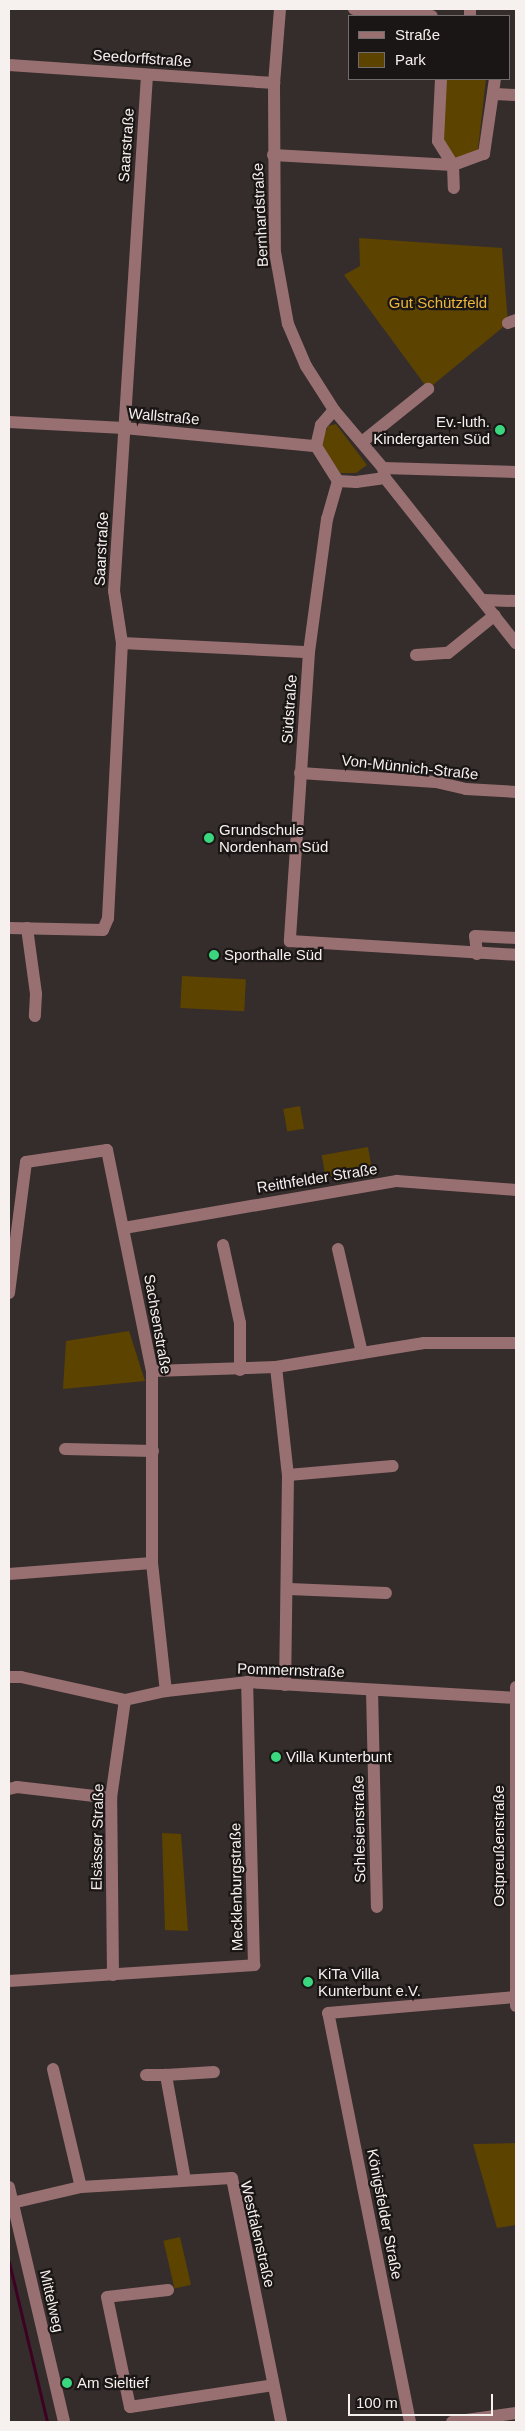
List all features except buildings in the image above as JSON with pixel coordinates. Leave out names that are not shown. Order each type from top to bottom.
[{"type":"street","name":"Bernhardstraße","points":[[280,9],[274,83],[275,252],[288,324],[306,366],[334,410],[362,442],[516,644]]},
{"type":"street","points":[[354,9],[421,15]]},
{"type":"street","name":"Seedorffstraße","points":[[9,65],[274,83]]},
{"type":"street","name":"Saarstraße","points":[[9,928],[103,930],[108,918],[122,643],[114,591],[147,75]]},
{"type":"street","points":[[442,80],[438,142],[453,165],[454,188]]},
{"type":"street","points":[[273,155],[453,165],[484,154],[495,94],[495,80]]},
{"type":"street","points":[[495,94],[516,95]]},
{"type":"street","points":[[362,442],[428,390]]},
{"type":"street","points":[[334,410],[325,418],[316,446],[338,481],[356,482],[384,473],[516,472]]},
{"type":"street","name":"Wallstraße","points":[[9,422],[124,428],[316,446]]},
{"type":"street","name":"Südstraße","points":[[338,481],[327,519],[309,652],[290,941],[477,954]]},
{"type":"street","points":[[484,600],[516,601]]},
{"type":"street","points":[[416,655],[448,653],[495,615]]},
{"type":"street","points":[[122,643],[309,652]]},
{"type":"street","name":"Von-Münnich-Straße","points":[[300,773],[516,792]]},
{"type":"street","points":[[27,928],[36,994],[35,1016]]},
{"type":"street","points":[[516,938],[475,936],[477,954],[516,955]]},
{"type":"street","name":"Sachsenstraße","points":[[9,1293],[11,1265],[26,1162],[107,1150],[152,1371],[152,1563],[166,1692]]},
{"type":"street","name":"Reithfelder Straße","points":[[124,1228],[397,1181],[516,1190]]},
{"type":"street","points":[[223,1245],[240,1323],[240,1370]]},
{"type":"street","points":[[338,1249],[362,1353]]},
{"type":"street","points":[[152,1371],[276,1368],[424,1343],[516,1343]]},
{"type":"street","points":[[276,1368],[288,1475],[289,1589],[285,1685]]},
{"type":"street","points":[[65,1449],[153,1451]]},
{"type":"street","points":[[288,1475],[393,1466]]},
{"type":"street","points":[[9,1574],[152,1563]]},
{"type":"street","points":[[289,1589],[386,1593]]},
{"type":"street","name":"Pommernstraße","points":[[9,1677],[21,1677],[125,1700],[166,1692],[248,1682],[372,1690],[516,1695]]},
{"type":"street","name":"Mecklenburgstraße","points":[[9,1981],[254,1964],[248,1682]]},
{"type":"street","name":"Schlesienstraße","points":[[372,1690],[377,1906]]},
{"type":"street","name":"Ostpreußenstraße","points":[[516,1695],[516,2000]]},
{"type":"street","name":"Elsässer Straße","points":[[113,1975],[111,1798],[125,1700]]},
{"type":"street","points":[[9,1789],[17,1787],[111,1798]]},
{"type":"street","name":"Königsfelder Straße","points":[[410,2422],[328,2013],[516,2000]]},
{"type":"street","points":[[53,2069],[81,2187]]},
{"type":"street","points":[[146,2075],[214,2072]]},
{"type":"street","points":[[166,2075],[185,2180]]},
{"type":"street","name":"Westfalenstraße","points":[[12,2203],[81,2187],[232,2178],[281,2422]]},
{"type":"street","name":"Mittelweg","points":[[9,2187],[64,2422]]},
{"type":"street","points":[[168,2290],[107,2297],[130,2407],[273,2385]]},
{"type":"street","points":[[452,2422],[516,2413]]},
{"type":"green space","points":[[443,80],[486,80],[478,149],[467,158],[451,159],[440,140]]},
{"type":"green space","name":"Gut Schützfeld","points":[[359,238],[502,248],[508,323],[428,389],[344,275],[360,266]]},
{"type":"green space","points":[[336,424],[367,465],[356,473],[340,473],[321,443],[328,426]]},
{"type":"green space","points":[[182,976],[246,979],[244,1011],[180,1008]]},
{"type":"green space","points":[[300,1106],[304,1129],[287,1132],[283,1109]]},
{"type":"green space","points":[[368,1147],[372,1170],[326,1178],[322,1155]]},
{"type":"green space","points":[[129,1331],[145,1381],[63,1389],[66,1341]]},
{"type":"green space","points":[[162,1833],[181,1834],[188,1931],[165,1930]]},
{"type":"green space","points":[[516,2143],[516,2225],[497,2228],[473,2144]]},
{"type":"green space","points":[[180,2237],[191,2285],[174,2289],[163,2241]]},
{"type":"waterway","points":[[9,2262],[47,2422]]},
{"type":"place","name":"Ev.-luth. Kindergarten Süd","points":[[500,430]]},
{"type":"place","name":"Grundschule Nordenham Süd","points":[[209,838]]},
{"type":"place","name":"Sporthalle Süd","points":[[214,955]]},
{"type":"place","name":"Villa Kunterbunt","points":[[276,1757]]},
{"type":"place","name":"KiTa Villa Kunterbunt e.V.","points":[[308,1982]]},
{"type":"place","name":"Am Sieltief","points":[[67,2383]]}]
